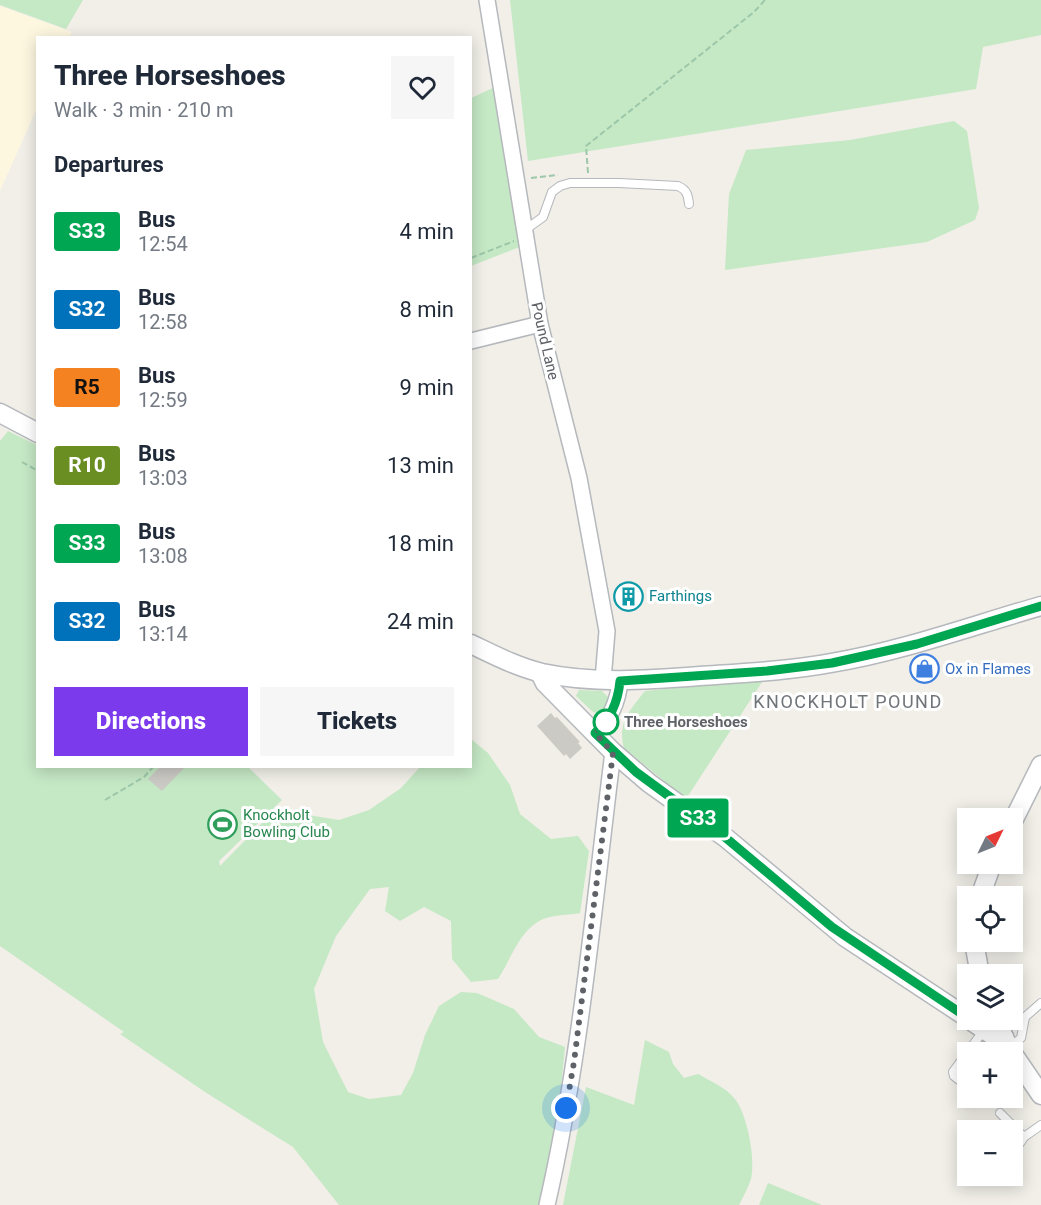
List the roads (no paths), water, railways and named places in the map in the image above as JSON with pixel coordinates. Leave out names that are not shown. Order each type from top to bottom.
[{"type":"street","name":"Pound Lane","points":[[487,0],[540,324],[579,478],[607,631],[614,708],[606,723],[595,733]]},
{"type":"street","points":[[472,341],[540,324]]},
{"type":"street","points":[[0,413],[36,432]]},
{"type":"street","points":[[472,644],[521,667],[540,673],[611,680],[767,671],[832,663],[906,646],[1041,606]]},
{"type":"street","points":[[540,673],[545,683],[613,753],[661,792],[726,838],[845,937],[957,1008]]},
{"type":"street","points":[[547,1205],[574,1062],[613,753]]},
{"type":"street","points":[[1020,808],[1041,765]]},
{"type":"street","points":[[987,1030],[995,1037],[1007,1042]]},
{"type":"street","points":[[1023,1067],[1041,1095]]},
{"type":"lane","points":[[525,234],[543,217],[552,192],[570,183],[678,186],[685,189],[689,204]]},
{"type":"lane","points":[[1007,1042],[1021,1038],[1025,1017],[1041,1003]]},
{"type":"lane","points":[[957,1062],[953,1072],[957,1078]]},
{"type":"lane","points":[[1000,1113],[1024,1137],[1041,1125]]},
{"type":"place","name":"Farthings","points":[[628,596]]},
{"type":"place","name":"Ox in Flames","points":[[924,669]]},
{"type":"place","name":"Three Horseshoes","points":[[606,722]]},
{"type":"place","name":"Knockholt Bowling Club","points":[[222,824]]},
{"type":"district","name":"KNOCKHOLT POUND","points":[[848,701]]}]
